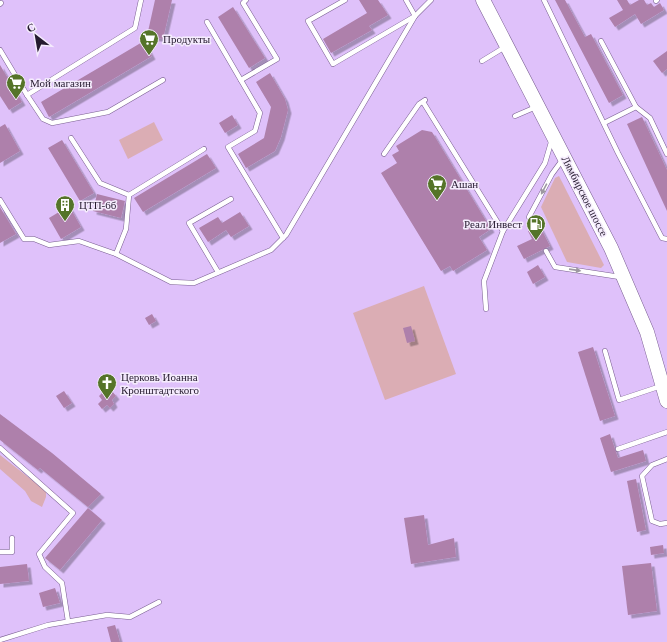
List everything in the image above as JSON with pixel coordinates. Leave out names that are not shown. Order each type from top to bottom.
[{"type":"main road","name":"Лямбирское шоссе","points":[[483,0],[565,156],[624,277],[646,332],[667,402]]},
{"type":"lane","points":[[27,95],[135,28],[140,0]]},
{"type":"lane","points":[[241,80],[277,59],[243,2],[246,0]]},
{"type":"lane","points":[[345,0],[308,21],[333,64],[415,16],[431,0]]},
{"type":"lane","points":[[406,0],[415,16]]},
{"type":"lane","points":[[544,0],[662,238],[667,239]]},
{"type":"lane","points":[[0,200],[24,239],[34,239],[49,245],[79,241],[116,254],[171,282],[194,283],[270,250],[283,238],[297,218],[415,16]]},
{"type":"lane","points":[[207,22],[260,113],[255,131],[228,147],[283,238]]},
{"type":"lane","points":[[601,41],[636,107],[650,118],[667,154]]},
{"type":"lane","points":[[482,62],[506,46]]},
{"type":"lane","points":[[0,50],[43,120],[52,123],[105,113],[163,80]]},
{"type":"lane","points":[[384,154],[424,101],[492,210],[503,231]]},
{"type":"lane","points":[[515,116],[539,106]]},
{"type":"lane","points":[[604,123],[636,107]]},
{"type":"lane","points":[[486,309],[484,281],[503,231],[545,163],[553,134]]},
{"type":"lane","points":[[71,138],[100,183],[129,195]]},
{"type":"lane","points":[[129,195],[204,149]]},
{"type":"lane","points":[[534,227],[529,217],[552,174],[565,156]]},
{"type":"lane","points":[[116,254],[126,229],[129,195]]},
{"type":"lane","points":[[218,272],[190,224],[231,199]]},
{"type":"lane","points":[[546,251],[555,267],[624,277]]},
{"type":"lane","points":[[605,351],[619,400],[662,386]]},
{"type":"lane","points":[[618,449],[667,432]]},
{"type":"lane","points":[[0,448],[73,513],[39,554],[45,566],[62,582],[68,621]]},
{"type":"lane","points":[[667,459],[652,465],[642,476],[652,522],[660,524],[667,523]]},
{"type":"lane","points":[[0,552],[12,552],[12,538]]},
{"type":"lane","points":[[0,640],[48,625],[68,621],[107,615],[130,617],[159,602]]},
{"type":"shaded area","points":[[154,122],[163,140],[128,159],[119,140]]},
{"type":"shaded area","points":[[559,176],[604,265],[601,268],[567,262],[541,207],[555,178]]},
{"type":"shaded area","points":[[424,286],[456,374],[385,400],[353,313]]},
{"type":"shaded area","points":[[0,455],[46,491],[46,497],[42,507],[31,501],[25,491],[0,469]]},
{"type":"building","points":[[155,0],[172,0],[163,39],[147,36]]},
{"type":"building","points":[[359,0],[378,0],[388,15],[369,26],[372,30],[331,53],[323,39],[367,13]]},
{"type":"building","points":[[555,0],[565,0],[585,37],[591,34],[623,95],[609,103]]},
{"type":"building","points":[[617,0],[627,0],[630,5],[639,0],[644,0],[647,5],[651,3],[654,7],[660,3],[664,10],[641,24],[635,14],[615,27],[609,18],[623,10]]},
{"type":"building","points":[[233,7],[265,58],[249,68],[218,17]]},
{"type":"building","points":[[144,41],[152,56],[49,117],[41,102]]},
{"type":"building","points":[[667,51],[667,69],[662,73],[653,61]]},
{"type":"building","points":[[0,65],[22,102],[9,110],[0,96]]},
{"type":"building","points":[[270,73],[285,99],[288,110],[281,137],[275,151],[246,168],[238,154],[264,138],[271,107],[256,82]]},
{"type":"building","points":[[232,115],[238,125],[225,133],[219,123]]},
{"type":"building","points":[[642,117],[667,170],[667,211],[627,124]]},
{"type":"building","points":[[5,124],[20,151],[0,163],[0,127]]},
{"type":"building","points":[[422,130],[432,132],[491,229],[479,237],[487,250],[453,271],[450,266],[441,271],[381,173],[397,163],[392,155],[399,151],[396,146]]},
{"type":"building","points":[[62,140],[94,193],[80,201],[48,148]]},
{"type":"building","points":[[207,154],[216,168],[143,212],[134,198]]},
{"type":"building","points":[[97,194],[125,201],[121,218],[93,211]]},
{"type":"building","name":"ЦТП-6б","points":[[69,206],[81,227],[61,239],[49,218]]},
{"type":"building","points":[[0,207],[16,234],[0,243]]},
{"type":"building","points":[[240,212],[249,226],[231,237],[226,230],[208,242],[199,228],[218,217],[222,223]]},
{"type":"building","points":[[539,225],[550,246],[524,259],[517,246],[532,239],[528,231],[536,230]]},
{"type":"building","points":[[538,265],[545,277],[533,284],[527,272]]},
{"type":"building","points":[[152,314],[156,321],[149,325],[145,318]]},
{"type":"building","points":[[411,326],[415,341],[407,343],[403,328]]},
{"type":"building","points":[[593,347],[615,416],[600,421],[578,352]]},
{"type":"building","points":[[64,391],[72,403],[64,408],[56,396]]},
{"type":"building","name":"Церковь Иоанна Кронштадтского","points":[[104,391],[107,396],[112,391],[116,396],[112,400],[114,404],[110,408],[107,405],[102,409],[98,404],[102,400],[99,396]]},
{"type":"building","points":[[0,414],[52,453],[101,494],[88,507],[40,468],[38,470],[0,440]]},
{"type":"building","points":[[610,434],[618,458],[643,450],[646,461],[611,472],[600,438]]},
{"type":"building","points":[[636,479],[646,530],[637,532],[627,481]]},
{"type":"building","points":[[88,508],[102,520],[60,570],[45,558]]},
{"type":"building","points":[[424,515],[428,545],[454,538],[456,557],[411,564],[404,518]]},
{"type":"building","points":[[663,545],[664,553],[651,555],[650,547]]},
{"type":"building","points":[[651,563],[657,611],[628,615],[622,566]]},
{"type":"building","points":[[27,564],[29,581],[0,584],[0,567]]},
{"type":"building","points":[[55,588],[60,603],[43,607],[39,593]]},
{"type":"building","points":[[115,625],[120,642],[111,642],[107,627]]},
{"type":"place","name":"Продукты","points":[[149,56]]},
{"type":"place","name":"Мой магазин","points":[[16,100]]},
{"type":"place","name":"Ашан","points":[[437,201]]},
{"type":"place","name":"ЦТП-6б","points":[[65,222]]},
{"type":"place","name":"Реал Инвест","points":[[536,241]]},
{"type":"place","name":"Церковь Иоанна Кронштадтского","points":[[107,400]]}]
